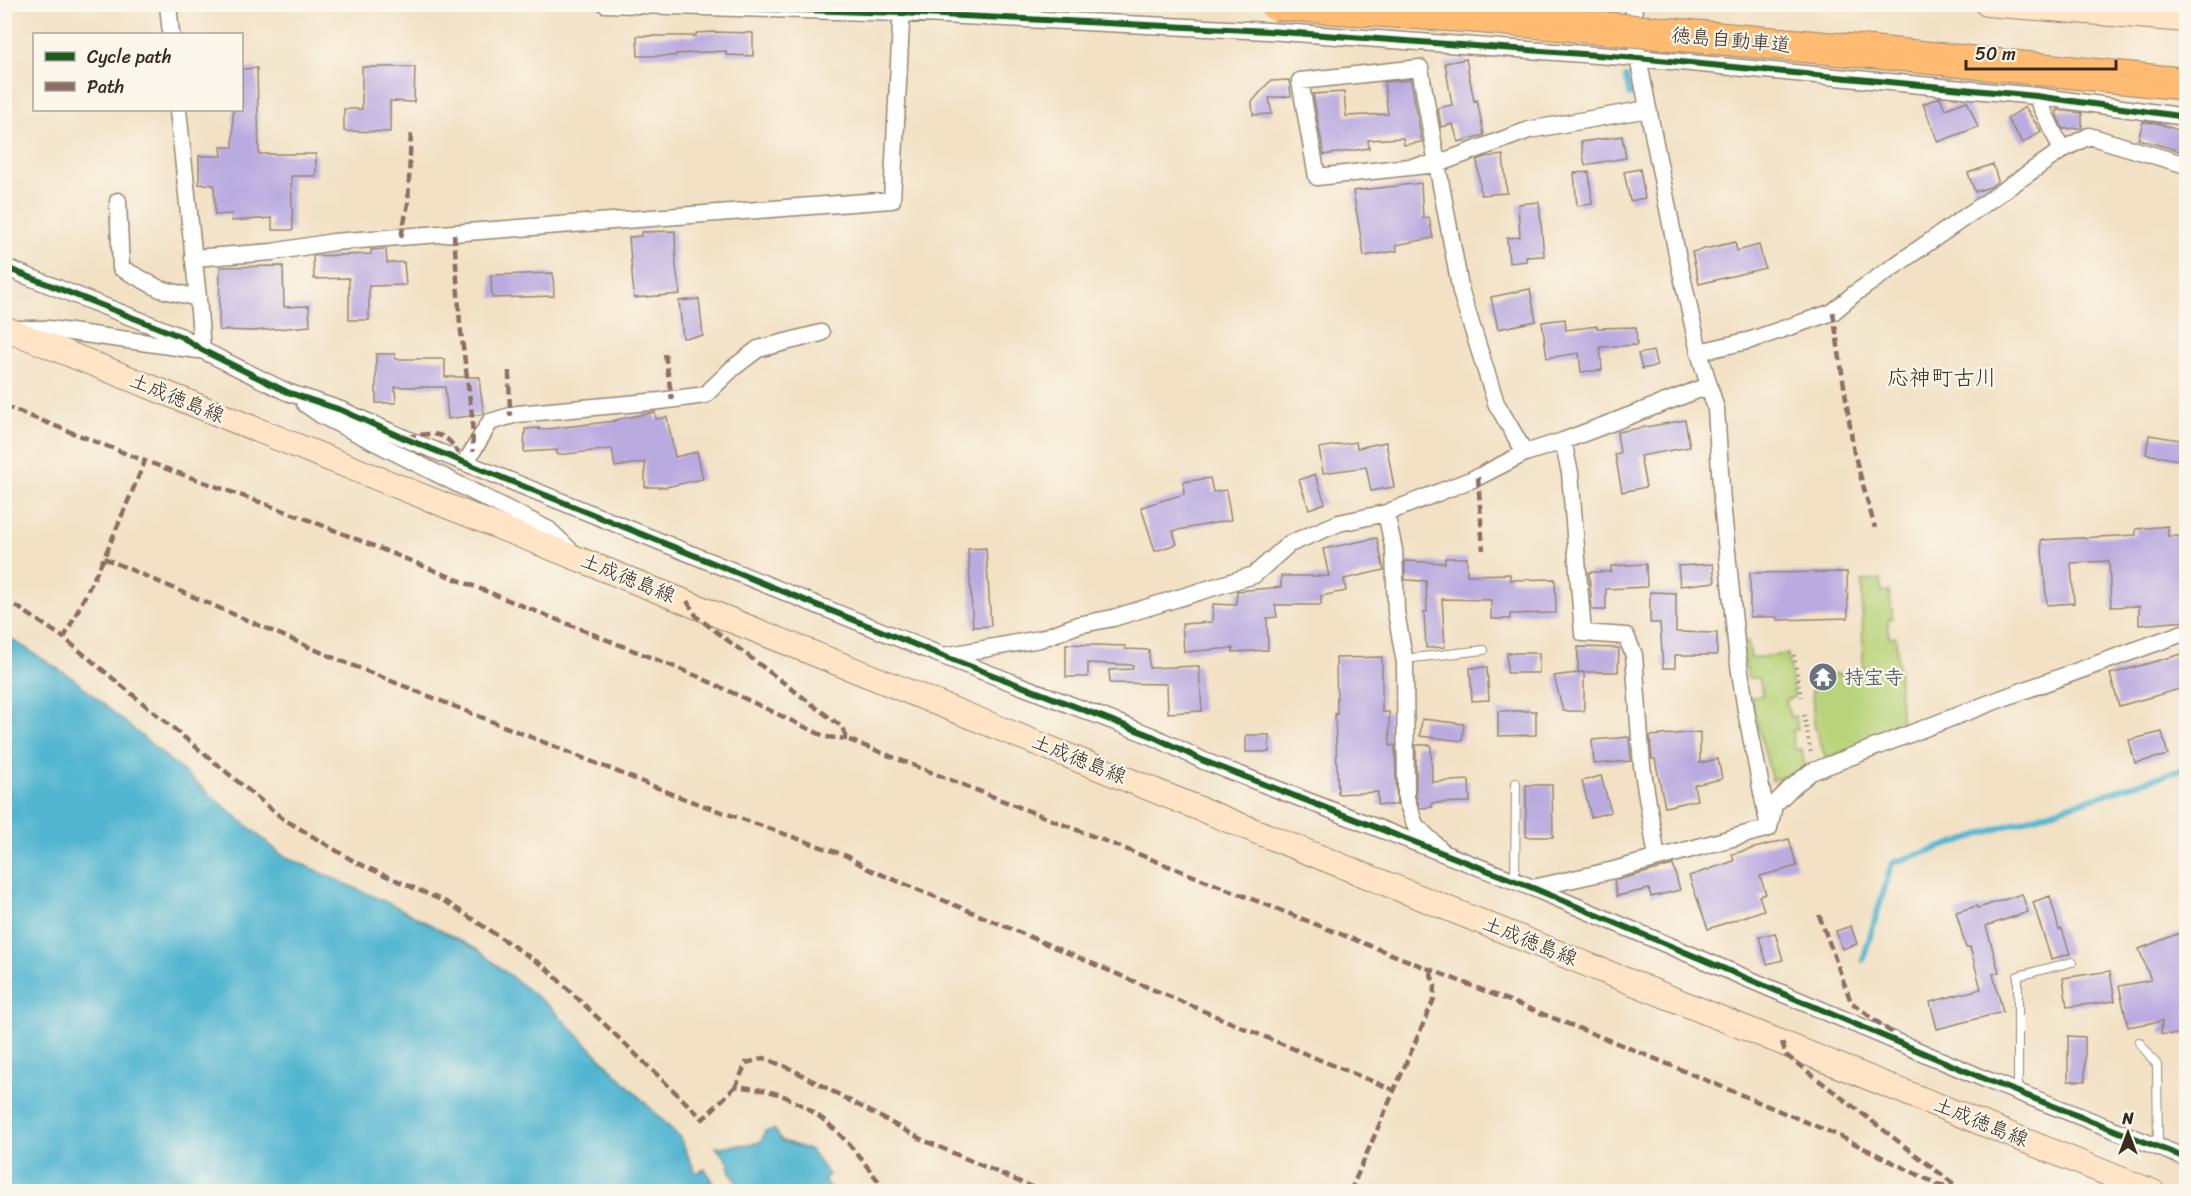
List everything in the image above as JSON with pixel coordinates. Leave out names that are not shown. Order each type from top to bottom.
[{"type":"highway","name":"徳島自動車道","points":[[1275,4],[1479,17],[1882,53],[2187,84]]},
{"type":"main road","points":[[1987,4],[2187,20]]},
{"type":"main road","name":"土成徳島線","points":[[5,329],[2153,1191]]},
{"type":"street","points":[[168,4],[171,33]]},
{"type":"street","points":[[605,4],[901,8],[1268,31],[1638,58],[2036,96],[2187,117]]},
{"type":"street","points":[[1633,4],[1638,58],[1648,109],[1699,352],[1716,409],[1722,502],[1737,652],[1769,828]]},
{"type":"street","points":[[193,258],[272,252],[333,242],[892,200],[901,8]]},
{"type":"street","points":[[1525,453],[1496,403],[1461,292],[1437,164],[1420,68],[1300,81],[1317,177],[1437,164],[1529,130],[1648,109]]},
{"type":"street","points":[[2036,96],[2062,150]]},
{"type":"street","points":[[178,111],[202,350]]},
{"type":"street","points":[[1699,352],[1751,340],[1833,312],[1854,294],[2062,150],[2089,136],[2187,165]]},
{"type":"street","points":[[118,201],[122,268],[160,289],[198,298]]},
{"type":"street","points":[[4,267],[182,337],[202,350],[286,392],[321,415],[549,530],[579,558]]},
{"type":"street","points":[[5,329],[49,329],[202,350]]},
{"type":"street","points":[[466,462],[490,422],[517,414],[660,402],[705,395],[733,368],[758,349],[822,333]]},
{"type":"street","points":[[943,656],[1040,639],[1078,625],[1113,618],[1254,575],[1289,544],[1339,523],[1386,513],[1478,477],[1525,453],[1708,386]]},
{"type":"street","points":[[286,392],[341,410],[943,656],[1152,736],[1204,761],[1533,888],[2018,1092],[2187,1158]]},
{"type":"street","points":[[1563,441],[1570,473],[1583,633],[1626,636],[1634,655],[1642,766],[1657,858]]},
{"type":"street","points":[[1386,513],[1394,550],[1396,612],[1404,659],[1406,798],[1415,825],[1445,854]]},
{"type":"street","points":[[1769,828],[1774,805],[1811,772],[2014,694],[2187,632]]},
{"type":"street","points":[[1533,888],[1769,828]]},
{"type":"lane","points":[[1404,659],[1484,650]]},
{"type":"lane","points":[[1515,881],[1516,783]]},
{"type":"lane","points":[[2018,1092],[2018,976],[2072,962]]},
{"type":"lane","points":[[2139,1042],[2157,1065],[2158,1146]]},
{"type":"path","points":[[1794,655],[1801,697]]},
{"type":"path","points":[[1804,715],[1811,759]]},
{"type":"green space","points":[[1881,580],[1882,592],[1889,591],[1893,618],[1888,619],[1889,637],[1896,637],[1902,730],[1826,759],[1814,725],[1811,676],[1863,672],[1862,581]]},
{"type":"green space","points":[[1742,641],[1748,641],[1751,658],[1788,654],[1794,697],[1786,700],[1790,717],[1795,716],[1798,730],[1792,730],[1794,749],[1802,749],[1805,768],[1772,781],[1751,698],[1763,695],[1759,678],[1748,678]]},
{"type":"water","points":[[5,635],[74,679],[282,855],[397,907],[476,949],[550,1007],[680,1138],[696,1173],[705,1169],[719,1191],[5,1191]]},
{"type":"water","points":[[775,1130],[782,1141],[810,1150],[829,1175],[824,1180],[832,1191],[742,1191],[729,1170],[730,1164],[716,1147],[758,1143],[762,1140],[765,1131]]},
{"type":"building","points":[[696,33],[753,33],[753,56],[726,55],[726,51],[676,54],[676,56],[638,56],[637,36],[696,36]]},
{"type":"building","points":[[1466,59],[1474,101],[1477,100],[1484,135],[1458,142],[1453,124],[1441,127],[1438,108],[1452,105],[1445,63]]},
{"type":"building","points":[[362,67],[415,67],[414,102],[390,101],[390,132],[344,131],[344,109],[362,109]]},
{"type":"building","points":[[257,68],[259,154],[316,154],[316,176],[291,176],[293,230],[272,230],[272,218],[232,221],[232,214],[215,215],[214,185],[199,184],[199,156],[222,156],[221,147],[233,147],[233,111],[243,111],[243,69]]},
{"type":"building","points":[[1289,80],[1291,96],[1269,98],[1272,114],[1253,115],[1252,102],[1270,81]]},
{"type":"building","points":[[1411,80],[1422,142],[1404,145],[1403,138],[1368,140],[1369,148],[1324,155],[1313,94],[1344,92],[1346,116],[1388,114],[1384,82]]},
{"type":"building","points":[[1940,97],[1945,109],[1967,101],[1978,127],[1938,142],[1923,104]]},
{"type":"building","points":[[2025,107],[2041,131],[2023,143],[2007,119]]},
{"type":"building","points":[[2057,110],[2082,113],[2082,128],[2063,129],[2057,116]]},
{"type":"building","points":[[2143,122],[2157,123],[2187,133],[2187,153],[2138,139]]},
{"type":"building","points":[[1622,136],[1626,158],[1585,165],[1581,142]]},
{"type":"building","points":[[1503,155],[1507,193],[1481,195],[1477,160]]},
{"type":"building","points":[[1993,164],[1998,181],[1990,187],[1975,192],[1968,173]]},
{"type":"building","points":[[1640,169],[1645,198],[1630,201],[1624,172]]},
{"type":"building","points":[[1589,172],[1592,204],[1577,206],[1574,173]]},
{"type":"building","points":[[1421,183],[1423,218],[1429,217],[1433,238],[1396,245],[1397,251],[1364,256],[1353,191]]},
{"type":"building","points":[[1539,202],[1544,256],[1526,257],[1526,261],[1509,263],[1507,238],[1520,237],[1518,204]]},
{"type":"building","points":[[675,231],[676,267],[680,294],[634,298],[629,237],[641,236],[641,232]]},
{"type":"building","points":[[1735,242],[1737,251],[1759,245],[1765,268],[1699,284],[1692,252]]},
{"type":"building","points":[[386,249],[387,263],[404,262],[406,285],[369,286],[369,320],[349,320],[349,278],[314,279],[313,256],[371,254],[371,250]]},
{"type":"building","points":[[283,266],[284,307],[309,306],[310,326],[253,331],[219,330],[220,267]]},
{"type":"building","points":[[553,273],[554,296],[492,298],[491,275]]},
{"type":"building","points":[[1530,289],[1536,321],[1498,329],[1491,297]]},
{"type":"building","points":[[699,299],[703,336],[683,338],[679,301]]},
{"type":"building","points":[[1565,319],[1566,330],[1597,326],[1597,328],[1636,327],[1637,345],[1600,347],[1602,370],[1581,372],[1579,353],[1547,358],[1542,322]]},
{"type":"building","points":[[1653,351],[1657,366],[1642,369],[1638,354]]},
{"type":"building","points":[[376,354],[395,354],[395,359],[445,359],[445,377],[480,377],[484,414],[448,419],[445,387],[395,387],[396,403],[376,403]]},
{"type":"building","points":[[655,412],[656,419],[667,417],[675,457],[697,452],[703,479],[666,487],[645,487],[645,462],[615,467],[612,449],[557,455],[557,450],[524,452],[525,429],[539,428],[539,430],[615,421]]},
{"type":"building","points":[[1685,420],[1690,447],[1640,456],[1646,487],[1622,492],[1615,454],[1620,453],[1617,432]]},
{"type":"building","points":[[2149,435],[2187,441],[2184,461],[2146,454]]},
{"type":"building","points":[[1356,442],[1357,448],[1386,442],[1394,487],[1371,491],[1366,467],[1323,473],[1319,448]]},
{"type":"building","points":[[1315,474],[1325,503],[1309,509],[1299,480]]},
{"type":"building","points":[[1210,478],[1213,492],[1226,490],[1231,520],[1173,531],[1177,544],[1155,551],[1141,507],[1184,494],[1183,482]]},
{"type":"building","points":[[2168,526],[2168,536],[2187,536],[2187,621],[2139,625],[2139,606],[2111,607],[2109,561],[2071,563],[2074,603],[2047,605],[2041,540],[2136,535],[2136,529]]},
{"type":"building","points":[[1377,538],[1384,570],[1344,579],[1346,591],[1321,596],[1321,605],[1275,605],[1277,617],[1267,618],[1268,650],[1233,652],[1233,648],[1184,652],[1182,624],[1212,622],[1213,604],[1236,605],[1237,591],[1281,587],[1281,576],[1329,576],[1323,549]]},
{"type":"building","points":[[986,548],[991,626],[973,627],[968,549]]},
{"type":"building","points":[[1445,558],[1467,558],[1467,575],[1510,574],[1510,580],[1555,579],[1556,613],[1510,614],[1510,619],[1491,619],[1491,600],[1442,599],[1445,647],[1426,648],[1424,612],[1427,612],[1426,581],[1405,580],[1405,561],[1445,563]]},
{"type":"building","points":[[1646,564],[1647,587],[1606,589],[1606,610],[1592,610],[1589,572],[1611,572],[1611,566]]},
{"type":"building","points":[[1713,564],[1715,582],[1680,586],[1678,566]]},
{"type":"building","points":[[1847,572],[1848,618],[1777,620],[1777,617],[1750,617],[1750,573]]},
{"type":"building","points":[[1650,592],[1676,593],[1676,632],[1717,633],[1717,655],[1675,655],[1675,668],[1663,668],[1660,623],[1650,623]]},
{"type":"building","points":[[1066,644],[1125,646],[1125,649],[1149,650],[1149,668],[1199,666],[1202,711],[1168,713],[1167,684],[1110,683],[1109,670],[1133,669],[1133,665],[1088,663],[1088,677],[1066,677]]},
{"type":"building","points":[[1578,647],[1619,648],[1618,672],[1578,672]]},
{"type":"building","points":[[1507,653],[1539,653],[1539,673],[1507,673]]},
{"type":"building","points":[[2182,654],[2187,671],[2187,687],[2119,706],[2110,674]]},
{"type":"building","points":[[1382,657],[1382,712],[1389,712],[1390,746],[1395,745],[1397,805],[1378,805],[1378,792],[1338,794],[1335,714],[1337,714],[1336,658]]},
{"type":"building","points":[[1487,667],[1489,700],[1472,701],[1470,668]]},
{"type":"building","points":[[1584,672],[1584,711],[1563,711],[1554,676]]},
{"type":"building","points":[[1498,711],[1536,711],[1536,735],[1498,736]]},
{"type":"building","points":[[1422,719],[1464,724],[1462,741],[1420,736]]},
{"type":"building","points":[[1700,732],[1700,763],[1718,759],[1722,779],[1694,785],[1697,800],[1665,807],[1655,759],[1652,759],[1650,736]]},
{"type":"building","points":[[2162,732],[2168,755],[2135,763],[2129,740]]},
{"type":"building","points":[[1246,735],[1269,735],[1269,752],[1246,752]]},
{"type":"building","points":[[1629,737],[1631,761],[1594,764],[1592,740]]},
{"type":"building","points":[[1416,745],[1431,745],[1432,782],[1469,780],[1470,802],[1432,803],[1432,807],[1420,808],[1416,796]]},
{"type":"building","points":[[1601,776],[1611,812],[1591,817],[1582,781]]},
{"type":"building","points":[[1526,785],[1552,785],[1553,837],[1526,837]]},
{"type":"building","points":[[1789,839],[1797,866],[1760,876],[1766,894],[1759,896],[1764,910],[1708,929],[1689,876],[1734,861],[1732,854]]},
{"type":"building","points":[[1673,865],[1680,890],[1651,897],[1649,889],[1617,896],[1614,881]]},
{"type":"building","points":[[2022,894],[2028,912],[1986,926],[1999,972],[1993,974],[2003,1012],[1937,1029],[1930,1002],[1981,989],[1970,947],[1966,948],[1956,912],[1977,906],[1978,908]]},
{"type":"building","points":[[2050,896],[2059,930],[2062,929],[2070,954],[2051,959],[2033,902]]},
{"type":"building","points":[[1851,926],[1857,944],[1842,949],[1836,931]]},
{"type":"building","points":[[2187,930],[2187,1035],[2161,1034],[2162,1021],[2128,1027],[2119,986],[2151,980],[2139,949]]},
{"type":"building","points":[[1775,933],[1783,960],[1767,964],[1759,937]]},
{"type":"building","points":[[2110,971],[2115,1001],[2067,1007],[2063,978]]},
{"type":"building","points":[[2068,1036],[2085,1037],[2085,1081],[2068,1081]]},
{"type":"waterway","points":[[1626,77],[1630,95]]},
{"type":"waterway","points":[[1863,960],[1892,863],[2186,768]]},
{"type":"marked path","points":[[401,237],[408,204],[411,131]]},
{"type":"marked path","points":[[454,234],[460,324],[472,415],[473,452]]},
{"type":"marked path","points":[[1833,312],[1854,453],[1875,528]]},
{"type":"marked path","points":[[665,354],[672,400]]},
{"type":"marked path","points":[[509,371],[510,416]]},
{"type":"marked path","points":[[4,406],[145,461]]},
{"type":"marked path","points":[[407,437],[425,434],[440,435],[451,443],[460,459]]},
{"type":"marked path","points":[[736,1086],[703,1119],[545,967],[448,903],[357,863],[282,818],[64,638],[104,558],[145,461],[304,518],[697,676],[826,737],[847,739]]},
{"type":"marked path","points":[[1478,477],[1483,550]]},
{"type":"marked path","points":[[104,558],[339,660],[685,799],[847,856],[868,869],[1394,1090]]},
{"type":"marked path","points":[[4,598],[64,638]]},
{"type":"marked path","points":[[687,601],[697,617],[842,727],[847,739],[1634,1050],[1837,1135],[1937,1184],[1961,1189]]},
{"type":"marked path","points":[[1819,915],[1851,1002],[1892,1033]]},
{"type":"marked path","points":[[1350,1192],[1434,999],[1435,986],[1429,969]]},
{"type":"marked path","points":[[1782,1042],[1786,1055],[1959,1188]]},
{"type":"marked path","points":[[887,1192],[844,1139],[806,1107],[784,1096],[736,1086],[746,1063],[764,1058],[791,1069],[923,1140],[1043,1192]]},
{"type":"cycle path","points":[[605,4],[900,13],[1268,31],[1638,58],[2036,96],[2186,117]]},
{"type":"cycle path","points":[[4,267],[182,337],[202,350],[287,392],[341,410],[404,438],[943,656],[1152,736],[1204,761],[1533,888],[1992,1082],[2186,1158]]},
{"type":"place","name":"持宝寺","points":[[1823,677]]},
{"type":"district","name":"応神町古川","points":[[1942,377]]}]
